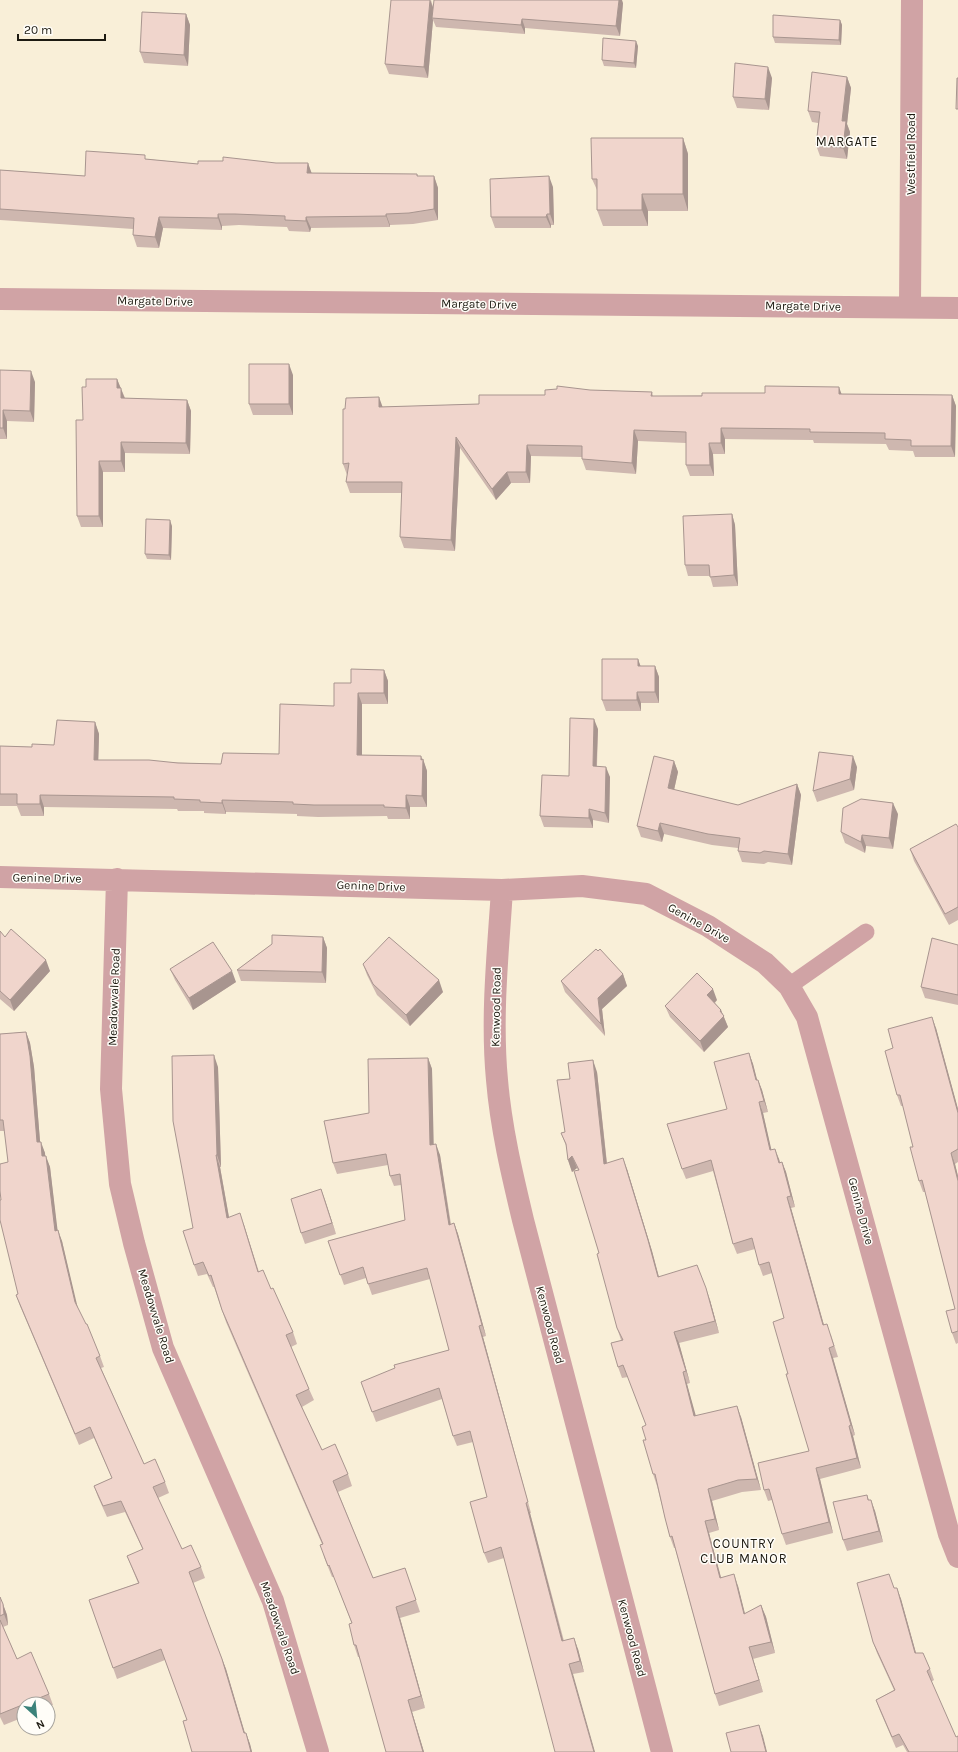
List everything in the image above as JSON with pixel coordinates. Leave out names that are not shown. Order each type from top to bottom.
[{"type":"street","name":"Westfield Road","points":[[910,307],[912,0]]},
{"type":"street","name":"Margate Drive","points":[[0,299],[958,308]]},
{"type":"street","name":"Genine Drive","points":[[0,877],[502,890],[582,886],[646,894],[715,930],[765,963],[789,986],[807,1017],[949,1534],[958,1557]]},
{"type":"street","name":"Meadowvale Road","points":[[117,879],[111,1089],[122,1191],[134,1243],[163,1348],[273,1601],[318,1752]]},
{"type":"street","name":"Kenwood Road","points":[[502,890],[495,990],[496,1079],[503,1133],[522,1220],[662,1752]]},
{"type":"lane","points":[[789,986],[866,932]]},
{"type":"building","points":[[391,0],[430,0],[424,67],[385,64]]},
{"type":"building","points":[[434,0],[619,0],[616,26],[522,19],[521,25],[432,18]]},
{"type":"building","points":[[142,12],[186,14],[184,55],[140,52]]},
{"type":"building","points":[[773,15],[840,20],[839,40],[773,37]]},
{"type":"building","points":[[603,38],[636,41],[634,63],[602,60]]},
{"type":"building","points":[[735,63],[768,67],[765,99],[733,97]]},
{"type":"building","points":[[812,72],[847,77],[842,121],[846,121],[843,148],[816,145],[820,112],[808,111]]},
{"type":"building","points":[[957,78],[958,109],[956,109]]},
{"type":"building","points":[[591,138],[683,138],[683,194],[642,194],[642,210],[597,210],[597,179],[592,179]]},
{"type":"building","points":[[86,151],[145,155],[145,159],[198,164],[198,161],[223,161],[223,157],[276,163],[308,163],[307,173],[417,174],[417,176],[434,176],[434,209],[409,213],[386,214],[386,216],[306,217],[306,221],[285,220],[285,216],[235,214],[218,214],[218,218],[159,217],[155,237],[133,235],[134,218],[0,209],[0,170],[85,176]]},
{"type":"building","points":[[549,176],[550,214],[547,214],[546,217],[491,217],[490,179]]},
{"type":"building","points":[[249,364],[289,364],[289,404],[249,404]]},
{"type":"building","points":[[0,370],[31,371],[30,411],[3,410],[3,428],[0,428]]},
{"type":"building","points":[[86,379],[117,379],[117,388],[121,388],[121,398],[187,400],[186,443],[121,442],[121,461],[99,461],[99,516],[77,516],[76,420],[83,420],[82,387],[86,387]]},
{"type":"building","points":[[557,386],[590,390],[652,392],[651,396],[702,396],[702,393],[765,393],[765,386],[839,387],[839,394],[952,395],[951,446],[911,446],[911,440],[885,439],[885,433],[810,432],[810,429],[721,428],[721,443],[709,443],[710,465],[686,465],[686,432],[634,430],[632,463],[582,459],[582,446],[527,445],[526,472],[507,472],[492,489],[456,437],[451,540],[400,537],[402,482],[346,482],[349,463],[343,464],[343,409],[345,409],[346,398],[379,397],[379,407],[479,404],[479,395],[545,395],[545,390],[557,389]]},
{"type":"building","points":[[732,514],[734,575],[710,577],[709,565],[685,565],[683,516]]},
{"type":"building","points":[[146,519],[170,520],[169,555],[145,554]]},
{"type":"building","points":[[602,659],[638,659],[638,666],[655,666],[655,692],[637,692],[637,700],[602,700]]},
{"type":"building","points":[[351,669],[384,670],[384,693],[358,693],[357,755],[421,756],[421,760],[423,759],[422,796],[406,795],[406,808],[384,807],[384,805],[293,804],[293,802],[222,800],[222,803],[200,802],[200,800],[174,799],[174,797],[40,795],[40,804],[17,804],[17,794],[0,794],[0,746],[32,747],[32,744],[54,745],[57,720],[95,722],[94,760],[149,760],[178,763],[221,764],[223,753],[279,754],[280,704],[334,706],[334,683],[351,683]]},
{"type":"building","points":[[570,718],[594,719],[593,766],[606,767],[605,813],[589,809],[589,818],[540,816],[542,775],[569,776]]},
{"type":"building","points":[[819,752],[853,756],[850,779],[813,791]]},
{"type":"building","points":[[654,756],[674,761],[668,788],[738,805],[797,784],[788,854],[764,851],[760,853],[738,851],[740,838],[708,834],[660,823],[658,831],[637,826]]},
{"type":"building","points":[[861,799],[893,803],[889,838],[862,835],[861,842],[841,832],[843,808]]},
{"type":"building","points":[[956,824],[958,827],[958,907],[945,914],[910,849]]},
{"type":"building","points":[[11,929],[46,960],[10,1000],[0,991],[0,931],[5,937]]},
{"type":"building","points":[[272,935],[323,937],[322,972],[237,970],[272,944]]},
{"type":"building","points":[[389,937],[439,980],[406,1015],[373,984],[363,964]]},
{"type":"building","points":[[932,938],[958,945],[958,995],[921,987]]},
{"type":"building","points":[[213,942],[232,971],[189,998],[170,969]]},
{"type":"building","points":[[596,949],[598,951],[600,949],[623,974],[598,998],[601,1024],[561,981]]},
{"type":"building","points":[[697,973],[713,989],[707,995],[721,1010],[720,1011],[724,1016],[700,1041],[665,1006]]},
{"type":"building","points":[[932,1017],[958,1113],[958,1149],[951,1153],[958,1181],[958,1331],[952,1333],[946,1311],[955,1309],[922,1180],[919,1181],[910,1147],[913,1147],[900,1095],[897,1095],[885,1051],[893,1048],[888,1029]]},
{"type":"building","points":[[26,1032],[30,1056],[37,1142],[41,1142],[42,1156],[46,1156],[55,1231],[58,1230],[75,1302],[87,1324],[100,1356],[96,1358],[144,1464],[155,1459],[165,1482],[153,1487],[182,1549],[191,1545],[201,1567],[189,1572],[222,1659],[251,1752],[192,1752],[183,1721],[187,1720],[161,1649],[113,1668],[89,1600],[139,1583],[127,1556],[143,1549],[121,1501],[103,1506],[94,1486],[112,1478],[90,1427],[75,1434],[16,1295],[18,1294],[0,1220],[0,1164],[8,1162],[3,1120],[0,1120],[0,1034]]},
{"type":"building","points":[[749,1053],[756,1080],[758,1080],[764,1101],[759,1102],[770,1150],[775,1149],[779,1163],[782,1162],[791,1196],[787,1197],[823,1325],[827,1324],[834,1346],[829,1348],[851,1425],[849,1426],[857,1458],[816,1468],[829,1522],[782,1534],[769,1489],[764,1490],[758,1463],[809,1451],[786,1374],[788,1374],[773,1322],[784,1318],[769,1262],[759,1265],[752,1238],[733,1244],[711,1160],[682,1169],[667,1124],[727,1109],[714,1062]]},
{"type":"building","points":[[214,1055],[216,1155],[227,1218],[240,1213],[258,1272],[263,1270],[293,1332],[286,1335],[309,1389],[296,1395],[322,1450],[335,1444],[348,1474],[333,1481],[373,1578],[405,1568],[416,1600],[396,1607],[421,1696],[408,1700],[423,1752],[386,1752],[356,1645],[354,1645],[349,1624],[352,1623],[320,1545],[323,1544],[222,1310],[211,1275],[209,1276],[203,1262],[194,1265],[183,1231],[193,1228],[173,1121],[172,1056]]},
{"type":"building","points":[[428,1058],[430,1145],[436,1144],[449,1225],[454,1223],[482,1325],[479,1326],[528,1502],[526,1503],[562,1641],[574,1638],[580,1661],[569,1664],[594,1752],[555,1752],[501,1547],[484,1553],[470,1502],[487,1497],[470,1431],[453,1436],[439,1388],[372,1412],[361,1382],[395,1368],[394,1365],[449,1350],[427,1268],[368,1284],[363,1267],[340,1275],[328,1241],[405,1220],[400,1174],[390,1176],[386,1154],[333,1163],[324,1121],[369,1113],[368,1059]]},
{"type":"building","points":[[593,1060],[604,1164],[623,1158],[658,1277],[697,1265],[706,1288],[715,1321],[674,1332],[686,1371],[683,1372],[694,1416],[737,1406],[757,1479],[738,1480],[708,1489],[715,1519],[705,1521],[720,1578],[734,1574],[744,1614],[761,1605],[771,1642],[749,1647],[759,1680],[715,1694],[672,1536],[670,1537],[655,1474],[653,1474],[643,1440],[646,1440],[642,1427],[646,1425],[623,1365],[618,1367],[611,1343],[623,1340],[617,1328],[597,1254],[599,1253],[574,1171],[579,1170],[572,1156],[568,1160],[566,1144],[561,1133],[565,1132],[557,1080],[570,1079],[568,1063]]},
{"type":"building","points":[[321,1189],[332,1223],[301,1233],[291,1199]]},
{"type":"building","points":[[867,1495],[868,1500],[871,1500],[879,1531],[843,1540],[833,1502]]},
{"type":"building","points":[[889,1574],[894,1588],[897,1588],[915,1653],[923,1653],[930,1669],[927,1671],[956,1737],[958,1736],[958,1752],[909,1752],[899,1734],[892,1737],[876,1700],[895,1690],[873,1642],[857,1583]]},
{"type":"building","points":[[0,1597],[3,1604],[4,1614],[0,1616]]},
{"type":"building","points":[[0,1620],[17,1659],[31,1652],[49,1694],[44,1696],[16,1696],[16,1707],[0,1714]]},
{"type":"building","points":[[759,1725],[766,1752],[731,1752],[726,1733]]},
{"type":"district","name":"MARGATE","points":[[847,141]]},
{"type":"district","name":"COUNTRY CLUB MANOR","points":[[744,1550]]}]
